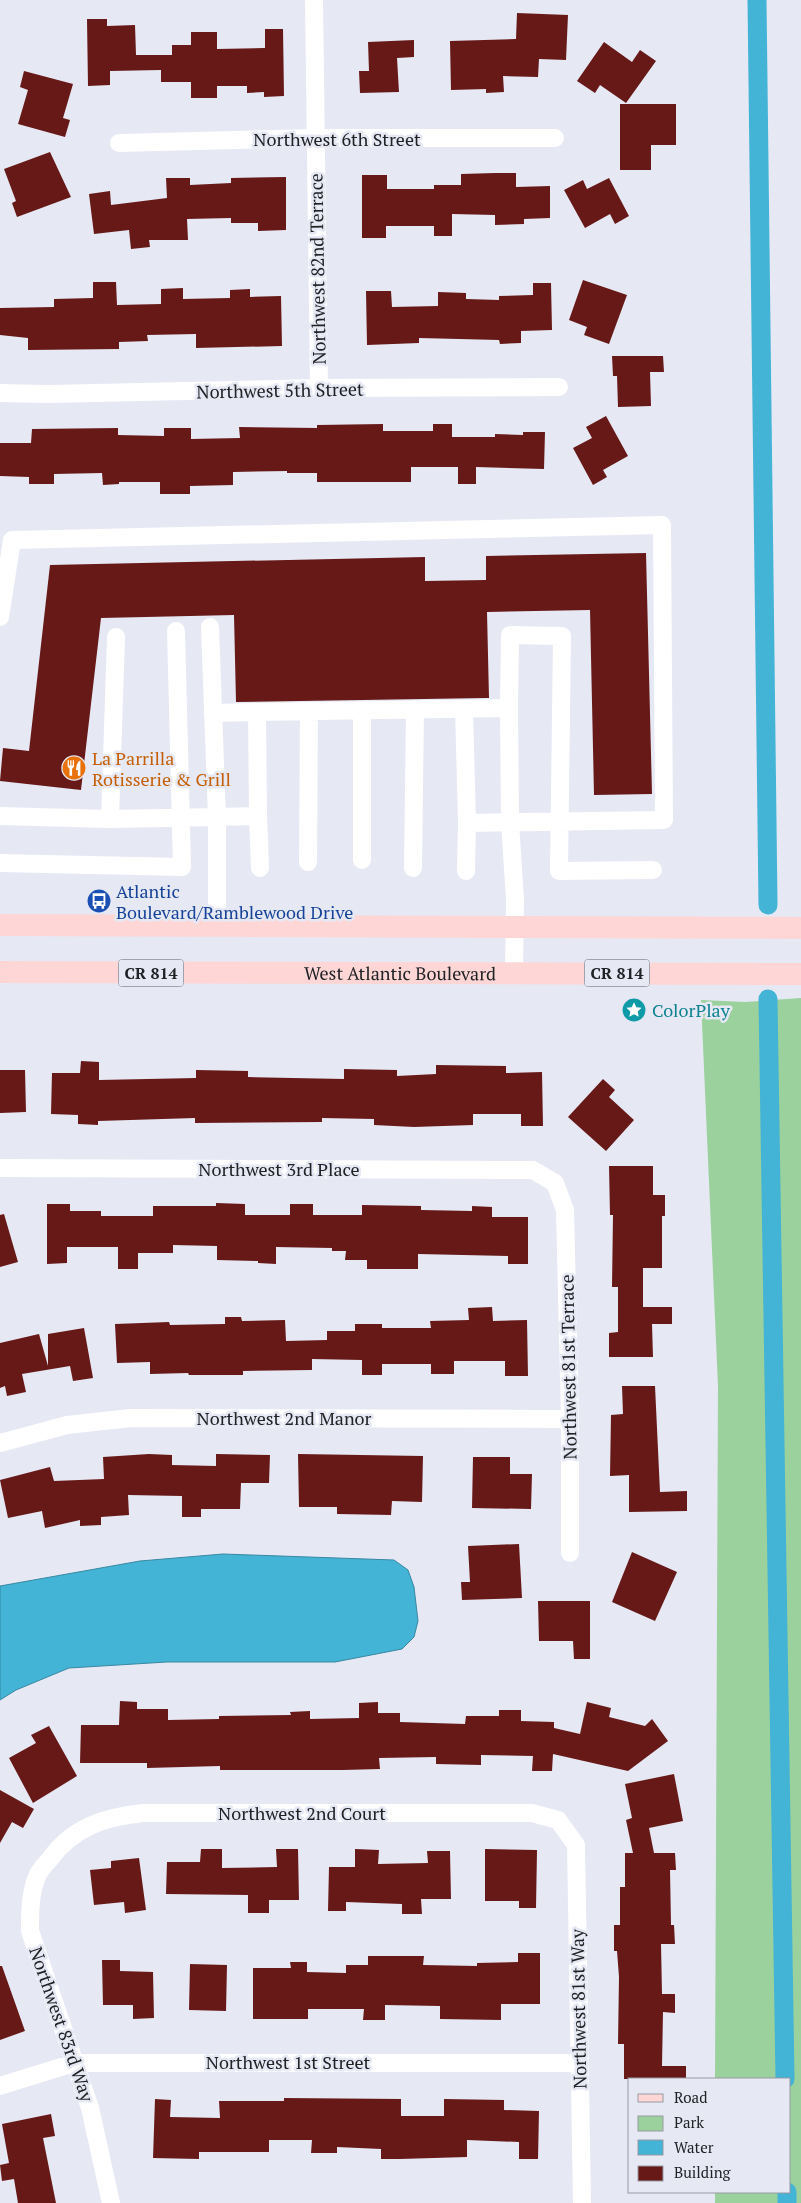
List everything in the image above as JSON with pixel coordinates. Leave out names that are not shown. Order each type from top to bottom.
[{"type":"main road","points":[[0,925],[801,928]]},
{"type":"main road","name":"West Atlantic Boulevard","points":[[0,972],[801,974]]},
{"type":"street","name":"Northwest 82nd Terrace","points":[[314,0],[319,388]]},
{"type":"street","name":"Northwest 6th Street","points":[[119,142],[315,138],[555,138]]},
{"type":"street","name":"Northwest 5th Street","points":[[0,393],[48,394],[319,388],[559,387]]},
{"type":"street","points":[[0,617],[12,540],[662,525],[664,820],[561,820],[467,823]]},
{"type":"street","points":[[210,627],[217,817],[217,926]]},
{"type":"street","points":[[0,863],[182,867],[176,631]]},
{"type":"street","points":[[514,974],[515,927],[510,822],[510,634],[562,636],[559,871],[653,870]]},
{"type":"street","points":[[110,819],[116,637]]},
{"type":"street","points":[[213,713],[509,708]]},
{"type":"street","points":[[464,709],[467,823],[466,872]]},
{"type":"street","points":[[413,868],[415,710]]},
{"type":"street","points":[[362,711],[362,860]]},
{"type":"street","points":[[257,712],[260,868]]},
{"type":"street","points":[[308,862],[309,712]]},
{"type":"street","points":[[0,816],[110,819],[258,816]]},
{"type":"street","name":"Northwest 3rd Place","points":[[0,1168],[533,1170],[555,1183]]},
{"type":"street","name":"Northwest 81st Terrace","points":[[555,1183],[566,1210],[570,1419],[570,1553]]},
{"type":"street","name":"Northwest 2nd Manor","points":[[0,1443],[67,1425],[131,1418],[570,1419]]},
{"type":"street","name":"Northwest 2nd Court","points":[[55,1851],[73,1835],[92,1823],[117,1816],[143,1813],[532,1813],[558,1820]]},
{"type":"street","name":"Northwest 81st Way","points":[[558,1820],[576,1845],[582,2203]]},
{"type":"street","name":"Northwest 83rd Way","points":[[55,1851],[38,1874],[30,1903],[30,1931],[90,2108],[110,2203]]},
{"type":"street","name":"Northwest 1st Street","points":[[0,2086],[74,2063],[579,2063]]},
{"type":"green space","points":[[801,998],[801,2203],[715,2203],[715,2193],[791,2193],[791,2078],[715,2078],[718,1386],[701,1000],[745,1002]]},
{"type":"water","points":[[223,1554],[394,1560],[408,1570],[414,1587],[418,1621],[414,1637],[402,1649],[335,1662],[167,1662],[69,1668],[16,1690],[0,1700],[0,1586],[140,1561]]},
{"type":"building","points":[[517,13],[568,15],[566,60],[539,59],[538,77],[503,76],[504,92],[486,93],[486,89],[451,90],[450,41],[516,39]]},
{"type":"building","points":[[87,19],[107,19],[107,26],[135,25],[136,55],[172,55],[172,45],[191,45],[191,32],[217,32],[217,49],[265,48],[265,29],[283,29],[284,96],[264,97],[264,92],[247,93],[247,86],[217,86],[217,98],[191,98],[191,82],[161,82],[161,70],[110,71],[110,85],[88,86]]},
{"type":"building","points":[[414,40],[414,57],[397,58],[399,92],[360,93],[359,71],[369,71],[368,42]]},
{"type":"building","points":[[604,42],[632,62],[640,50],[656,61],[626,103],[600,85],[595,93],[577,81]]},
{"type":"building","points":[[24,71],[73,84],[63,118],[70,120],[65,137],[18,124],[28,90],[20,87]]},
{"type":"building","points":[[620,104],[676,104],[676,145],[651,145],[651,170],[620,170]]},
{"type":"building","points":[[50,152],[71,197],[17,217],[12,203],[16,201],[4,169]]},
{"type":"building","points":[[516,173],[516,187],[550,186],[550,218],[524,219],[524,224],[495,225],[495,215],[452,214],[452,236],[434,236],[434,226],[386,226],[386,238],[362,238],[362,175],[387,175],[387,189],[434,189],[434,185],[461,185],[461,174]]},
{"type":"building","points":[[286,177],[286,230],[258,231],[258,223],[231,223],[231,218],[187,219],[188,240],[149,240],[150,247],[131,249],[129,230],[94,234],[89,194],[110,191],[111,205],[167,198],[166,178],[190,178],[190,185],[231,183],[231,178]]},
{"type":"building","points":[[609,178],[629,216],[615,224],[610,214],[585,228],[564,190],[583,180],[587,189]]},
{"type":"building","points":[[583,280],[627,295],[609,344],[584,335],[587,327],[569,320]]},
{"type":"building","points":[[93,282],[116,282],[117,305],[161,304],[161,289],[183,288],[183,299],[230,298],[230,290],[250,289],[250,297],[281,296],[282,346],[196,348],[196,334],[147,335],[148,341],[119,342],[119,349],[28,350],[28,338],[0,335],[0,308],[54,307],[54,299],[93,298]]},
{"type":"building","points":[[533,283],[551,283],[552,330],[521,331],[521,343],[500,344],[499,340],[419,338],[419,343],[367,345],[366,291],[391,291],[392,307],[438,306],[438,292],[466,293],[466,299],[499,300],[499,296],[533,295]]},
{"type":"building","points":[[612,356],[663,356],[664,372],[650,372],[651,406],[618,407],[617,376],[613,376]]},
{"type":"building","points":[[606,416],[628,456],[603,470],[607,477],[593,485],[573,448],[592,438],[586,427]]},
{"type":"building","points":[[383,424],[383,431],[433,431],[433,424],[452,424],[452,437],[495,437],[495,434],[523,435],[523,432],[545,432],[544,469],[476,467],[476,484],[458,484],[458,467],[411,467],[411,482],[317,482],[317,473],[287,473],[287,471],[233,472],[233,485],[190,486],[190,494],[160,494],[160,482],[119,482],[119,484],[103,485],[102,473],[54,474],[54,484],[29,484],[29,477],[0,476],[0,443],[31,443],[32,429],[118,428],[118,435],[164,436],[164,428],[191,428],[191,439],[240,438],[239,427],[317,428],[317,425]]},
{"type":"building","points":[[646,553],[652,794],[594,795],[590,610],[487,612],[489,698],[236,702],[234,615],[101,618],[81,790],[0,781],[3,748],[29,751],[50,565],[425,557],[425,581],[486,580],[486,556]]},
{"type":"building","points":[[81,1061],[99,1062],[99,1080],[196,1078],[196,1070],[248,1071],[248,1077],[344,1079],[344,1069],[397,1070],[397,1076],[436,1074],[436,1065],[506,1066],[506,1073],[542,1072],[543,1126],[521,1126],[521,1114],[473,1114],[473,1125],[414,1127],[374,1125],[374,1119],[322,1118],[322,1122],[195,1123],[195,1118],[98,1121],[98,1125],[78,1124],[78,1115],[51,1114],[52,1073],[80,1073]]},
{"type":"building","points":[[0,1070],[25,1070],[26,1112],[0,1113]]},
{"type":"building","points":[[603,1079],[615,1090],[609,1097],[634,1120],[606,1151],[568,1117]]},
{"type":"building","points":[[609,1166],[653,1166],[653,1195],[665,1195],[665,1216],[662,1216],[662,1268],[643,1268],[643,1307],[672,1307],[672,1324],[652,1324],[653,1357],[609,1357],[609,1333],[618,1332],[618,1287],[612,1287],[613,1215],[610,1215]]},
{"type":"building","points":[[216,1203],[245,1204],[245,1215],[290,1215],[290,1204],[313,1204],[313,1215],[362,1215],[362,1205],[421,1206],[421,1210],[472,1211],[472,1206],[492,1207],[492,1217],[528,1217],[528,1264],[508,1264],[508,1256],[418,1254],[418,1269],[367,1269],[367,1260],[345,1260],[346,1251],[332,1251],[332,1248],[276,1247],[276,1264],[258,1263],[258,1261],[217,1260],[217,1246],[173,1245],[173,1253],[138,1253],[138,1269],[118,1269],[118,1247],[67,1247],[67,1263],[47,1264],[47,1204],[70,1204],[70,1211],[101,1211],[101,1216],[153,1216],[153,1206],[216,1206]]},
{"type":"building","points":[[4,1214],[18,1262],[0,1267],[0,1215]]},
{"type":"building","points":[[492,1307],[493,1321],[527,1320],[528,1376],[505,1376],[505,1361],[454,1361],[454,1374],[431,1374],[431,1364],[382,1364],[382,1375],[362,1375],[362,1360],[312,1359],[312,1370],[243,1371],[243,1375],[150,1374],[150,1362],[117,1363],[115,1324],[169,1322],[170,1325],[225,1324],[225,1317],[241,1317],[242,1321],[285,1320],[286,1341],[327,1340],[327,1331],[355,1331],[355,1324],[382,1324],[382,1328],[431,1328],[430,1321],[469,1320],[468,1308]]},
{"type":"building","points":[[84,1328],[93,1378],[73,1381],[70,1366],[22,1374],[26,1392],[7,1396],[5,1386],[0,1388],[0,1343],[39,1334],[48,1366],[48,1334]]},
{"type":"building","points":[[622,1386],[655,1386],[660,1492],[687,1491],[687,1511],[629,1512],[629,1475],[610,1476],[611,1415],[623,1414]]},
{"type":"building","points":[[149,1454],[172,1455],[172,1465],[216,1466],[216,1454],[270,1455],[269,1483],[241,1483],[240,1509],[201,1509],[201,1517],[182,1517],[182,1496],[128,1495],[129,1515],[101,1517],[101,1525],[80,1526],[80,1520],[45,1528],[42,1511],[8,1518],[0,1480],[50,1467],[54,1481],[104,1479],[103,1457]]},
{"type":"building","points":[[298,1454],[423,1456],[422,1502],[392,1501],[391,1515],[337,1514],[337,1507],[299,1507]]},
{"type":"building","points":[[473,1457],[510,1457],[510,1474],[532,1474],[531,1509],[472,1508]]},
{"type":"building","points":[[519,1544],[522,1598],[462,1600],[461,1582],[470,1582],[468,1546]]},
{"type":"building","points":[[632,1552],[677,1572],[655,1621],[612,1602]]},
{"type":"building","points":[[538,1601],[590,1601],[590,1659],[574,1659],[573,1641],[539,1641]]},
{"type":"building","points":[[120,1701],[137,1702],[137,1709],[168,1709],[168,1720],[219,1719],[219,1716],[291,1715],[290,1712],[310,1711],[310,1719],[359,1718],[359,1703],[378,1702],[378,1713],[400,1713],[400,1722],[465,1724],[466,1716],[499,1716],[499,1710],[521,1710],[521,1721],[554,1722],[554,1728],[580,1734],[587,1702],[611,1708],[609,1717],[645,1726],[652,1719],[668,1741],[628,1771],[553,1754],[552,1771],[532,1771],[533,1756],[481,1755],[481,1765],[436,1764],[436,1757],[379,1758],[380,1769],[343,1770],[220,1770],[220,1766],[147,1768],[147,1763],[80,1763],[81,1725],[119,1725]]},
{"type":"building","points":[[49,1726],[77,1776],[33,1803],[9,1758],[36,1743],[31,1735]]},
{"type":"building","points":[[674,1774],[683,1821],[649,1828],[654,1853],[675,1853],[676,1870],[670,1870],[671,1925],[674,1925],[675,1944],[661,1944],[662,1994],[675,1994],[675,2013],[663,2012],[662,2066],[686,2066],[686,2078],[624,2079],[624,2044],[618,2044],[619,1977],[617,1951],[614,1951],[614,1925],[620,1925],[620,1887],[625,1887],[625,1853],[633,1853],[626,1820],[632,1818],[625,1784]]},
{"type":"building","points":[[0,1790],[34,1809],[23,1828],[12,1822],[0,1843]]},
{"type":"building","points":[[201,1849],[222,1849],[222,1868],[277,1867],[276,1849],[298,1849],[299,1900],[269,1900],[269,1913],[248,1913],[248,1895],[166,1894],[167,1862],[200,1862]]},
{"type":"building","points":[[355,1849],[379,1850],[378,1864],[428,1863],[427,1851],[450,1851],[451,1899],[421,1899],[422,1914],[402,1914],[402,1904],[346,1902],[346,1911],[328,1911],[329,1867],[355,1867]]},
{"type":"building","points":[[485,1849],[537,1850],[536,1908],[519,1908],[519,1901],[485,1901]]},
{"type":"building","points":[[139,1858],[146,1910],[125,1913],[124,1902],[94,1905],[90,1870],[111,1868],[111,1861]]},
{"type":"building","points":[[518,1953],[540,1953],[540,2004],[501,2004],[501,2020],[440,2019],[440,2006],[385,2005],[385,2020],[363,2020],[364,2009],[308,2009],[308,2019],[253,2019],[253,1968],[291,1968],[290,1962],[307,1962],[307,1972],[346,1973],[346,1965],[368,1965],[368,1956],[424,1956],[423,1965],[477,1966],[477,1963],[518,1962]]},
{"type":"building","points":[[102,1960],[120,1960],[120,1971],[153,1972],[154,2018],[133,2019],[133,2005],[103,2005]]},
{"type":"building","points":[[190,1964],[227,1965],[226,2011],[189,2010]]},
{"type":"building","points":[[0,1966],[2,1966],[25,2031],[0,2040]]},
{"type":"building","points":[[284,2098],[401,2099],[401,2116],[444,2116],[444,2099],[504,2100],[504,2110],[539,2111],[538,2159],[519,2159],[519,2142],[467,2140],[467,2157],[381,2159],[381,2149],[337,2147],[337,2153],[311,2153],[312,2140],[269,2140],[269,2152],[199,2152],[199,2159],[153,2158],[155,2099],[171,2100],[170,2117],[220,2118],[219,2101],[284,2101]]},
{"type":"building","points":[[51,2114],[55,2136],[43,2138],[56,2203],[18,2203],[14,2179],[2,2181],[0,2165],[9,2163],[2,2124]]},
{"type":"waterway","points":[[757,0],[768,905]]},
{"type":"waterway","points":[[768,999],[785,2078]]},
{"type":"waterway","points":[[787,2193],[787,2203]]},
{"type":"place","name":"La Parrilla Rotisserie & Grill","points":[[74,768]]},
{"type":"place","name":"Atlantic Boulevard/Ramblewood Drive","points":[[99,901]]},
{"type":"place","name":"ColorPlay","points":[[634,1010]]}]
